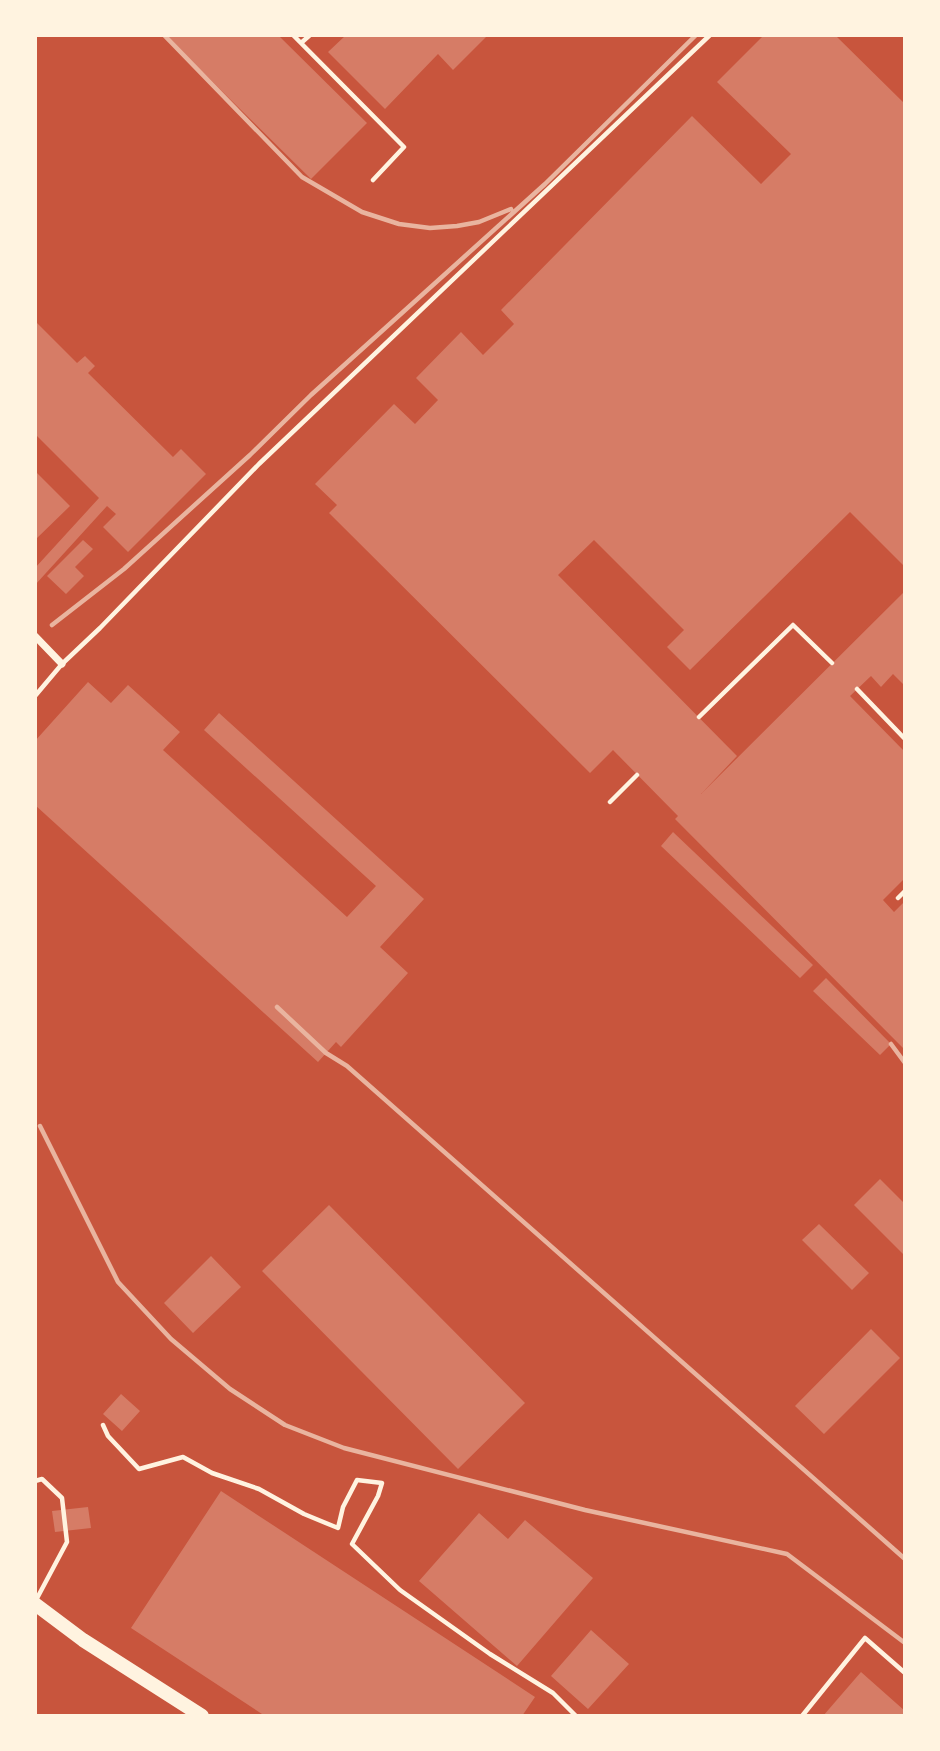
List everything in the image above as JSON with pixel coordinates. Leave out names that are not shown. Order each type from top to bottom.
[{"type":"main road","points":[[35,1603],[83,1640],[202,1716]]},
{"type":"street","points":[[35,636],[62,664]]},
{"type":"lane","points":[[293,35],[404,147],[373,180]]},
{"type":"lane","points":[[301,44],[310,35]]},
{"type":"lane","points":[[35,696],[62,664],[259,464],[710,35]]},
{"type":"lane","points":[[699,717],[793,625],[832,663]]},
{"type":"lane","points":[[857,690],[905,739]]},
{"type":"lane","points":[[610,802],[638,775]]},
{"type":"lane","points":[[898,898],[905,891]]},
{"type":"lane","points":[[103,1424],[108,1436],[139,1469],[183,1457],[212,1473],[259,1489],[304,1514],[338,1528],[343,1507],[357,1480],[382,1483],[378,1496],[352,1544],[400,1590],[490,1654],[553,1693],[576,1716]]},
{"type":"lane","points":[[35,1481],[42,1479],[62,1498],[67,1542],[35,1603]]},
{"type":"lane","points":[[802,1716],[865,1638],[905,1673]]},
{"type":"building","points":[[165,35],[278,35],[367,123],[311,179]]},
{"type":"building","points":[[346,35],[488,35],[453,70],[438,54],[385,109],[328,52]]},
{"type":"building","points":[[764,35],[835,35],[905,104],[905,567],[850,512],[690,670],[667,647],[684,630],[594,540],[558,575],[737,756],[701,794],[905,591],[905,686],[893,674],[881,687],[871,676],[850,696],[905,752],[905,878],[883,900],[894,912],[905,901],[905,1050],[675,819],[678,816],[613,750],[590,773],[329,513],[337,505],[315,484],[394,404],[415,424],[438,400],[416,378],[461,332],[483,355],[514,324],[501,310],[692,116],[761,184],[791,154],[717,82]]},
{"type":"building","points":[[35,321],[77,363],[85,356],[95,366],[88,373],[173,457],[181,449],[206,474],[128,552],[103,527],[116,514],[107,506],[35,585],[35,568],[99,498],[35,434]]},
{"type":"building","points":[[35,471],[70,506],[35,540]]},
{"type":"building","points":[[83,540],[93,549],[75,567],[84,576],[66,594],[47,576]]},
{"type":"building","points":[[88,682],[111,703],[128,685],[180,732],[163,750],[347,917],[376,886],[204,730],[219,713],[424,899],[380,947],[408,973],[341,1047],[336,1042],[318,1062],[35,805],[35,741]]},
{"type":"building","points":[[673,832],[813,965],[800,978],[661,846]]},
{"type":"building","points":[[826,978],[891,1044],[880,1055],[813,991]]},
{"type":"building","points":[[880,1179],[905,1204],[905,1256],[854,1205]]},
{"type":"building","points":[[329,1205],[525,1403],[458,1469],[262,1271]]},
{"type":"building","points":[[819,1224],[869,1273],[852,1290],[802,1240]]},
{"type":"building","points":[[211,1256],[241,1287],[193,1333],[164,1303]]},
{"type":"building","points":[[871,1329],[900,1358],[824,1434],[795,1406]]},
{"type":"building","points":[[121,1394],[140,1411],[122,1431],[103,1414]]},
{"type":"building","points":[[221,1491],[535,1697],[522,1716],[265,1716],[131,1628]]},
{"type":"building","points":[[88,1507],[91,1528],[55,1532],[52,1511]]},
{"type":"building","points":[[479,1513],[508,1539],[525,1520],[593,1578],[517,1666],[419,1581]]},
{"type":"building","points":[[591,1630],[629,1664],[588,1709],[551,1676]]},
{"type":"building","points":[[861,1672],[905,1711],[905,1716],[823,1716]]},
{"type":"railway","points":[[164,35],[302,177],[362,212],[399,224],[430,228],[479,222],[511,209]]},
{"type":"railway","points":[[52,625],[124,569],[250,455],[311,395],[545,184],[696,35]]},
{"type":"railway","points":[[277,1007],[326,1053],[347,1066],[905,1559]]},
{"type":"railway","points":[[891,1044],[905,1063]]},
{"type":"railway","points":[[40,1126],[118,1282],[171,1339],[230,1389],[285,1425],[344,1448],[585,1510],[787,1554],[905,1643]]}]
